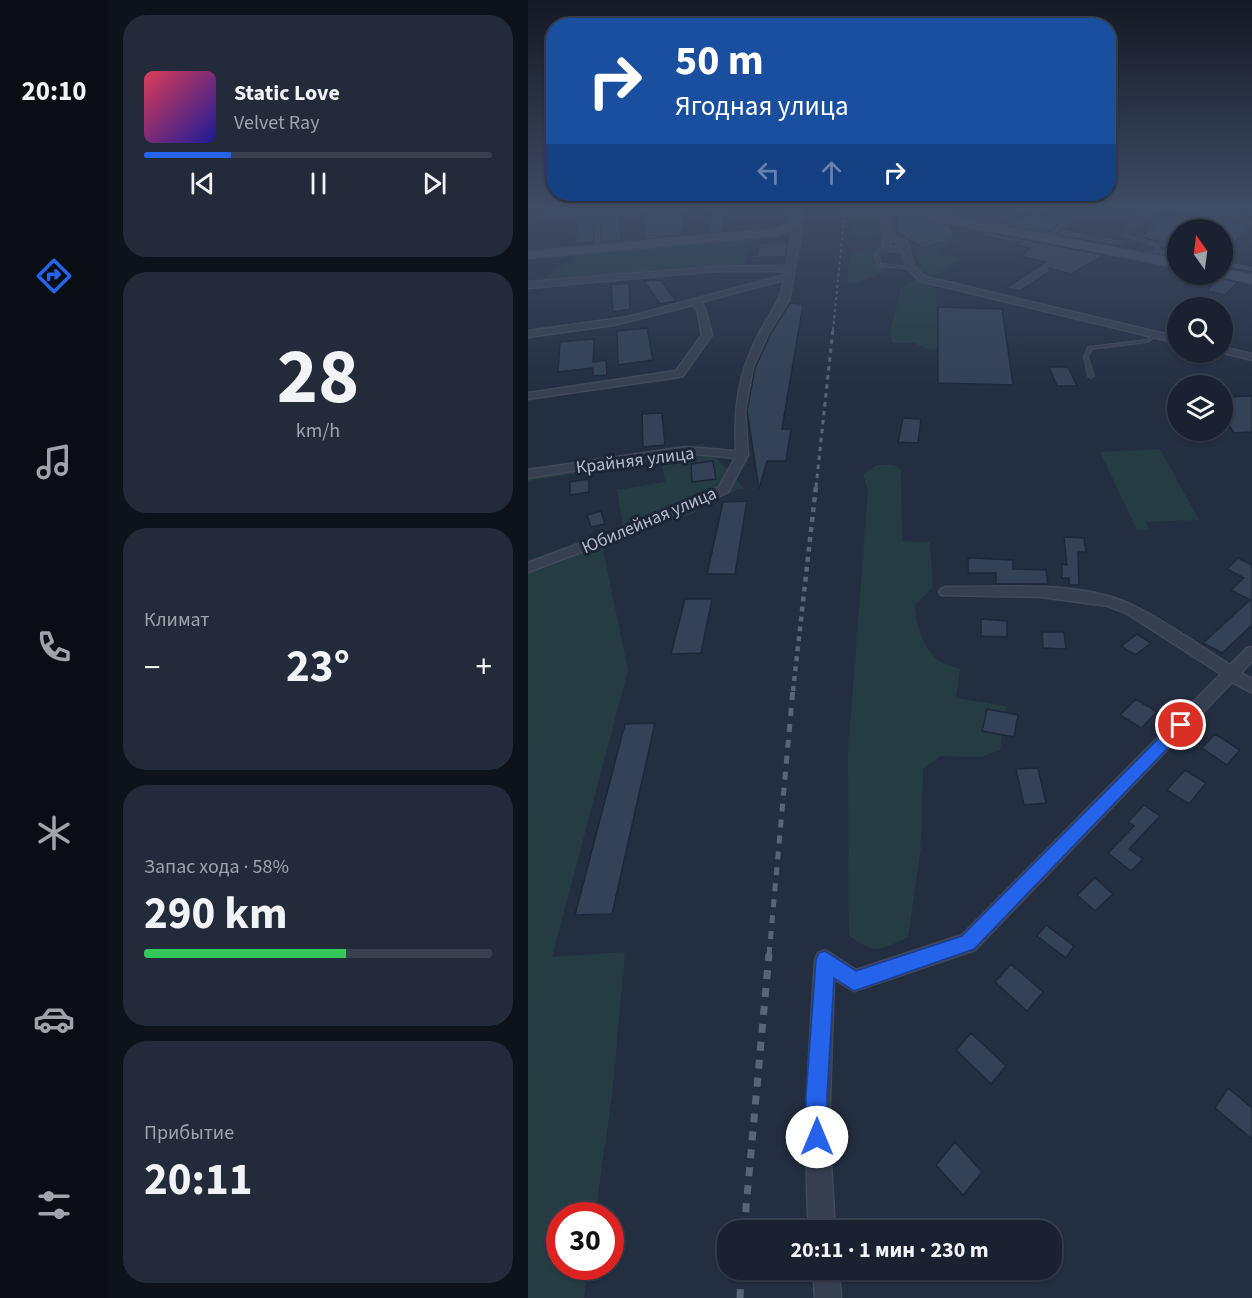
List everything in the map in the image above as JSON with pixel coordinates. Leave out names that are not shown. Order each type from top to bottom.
[{"type":"street","points":[[528,285],[709,270]]},
{"type":"street","points":[[730,270],[790,272]]},
{"type":"street","points":[[913,270],[922,279],[1167,338]]},
{"type":"street","points":[[528,334],[578,328],[640,316],[790,272]]},
{"type":"street","name":"Юбилейная улица","points":[[528,568],[676,512],[724,489],[742,454],[740,411],[748,367],[764,332],[785,300],[790,272]]},
{"type":"street","points":[[1233,275],[1252,279]]},
{"type":"street","points":[[528,396],[679,374],[694,350],[707,335],[701,309],[695,301]]},
{"type":"street","points":[[1233,353],[1252,357]]},
{"type":"street","name":"Крайняя улица","points":[[528,474],[686,450],[742,454]]},
{"type":"street","points":[[946,592],[1069,595],[1114,602],[1131,610],[1252,687]]},
{"type":"street","points":[[821,1220],[817,1179],[817,1096],[825,960],[854,981],[968,943],[1252,652]]},
{"type":"street","points":[[827,1280],[828,1298]]},
{"type":"lane","points":[[1091,376],[1086,357],[1090,348],[1148,340],[1155,335]]},
{"type":"green space","points":[[557,270],[678,270],[542,281]]},
{"type":"green space","points":[[848,270],[885,270],[883,273],[854,283],[847,283]]},
{"type":"green space","points":[[919,270],[944,270],[933,277]]},
{"type":"green space","points":[[916,280],[936,289],[938,350],[927,349],[914,343],[893,343],[890,333],[901,288]]},
{"type":"green space","points":[[703,444],[745,489],[739,489],[698,508],[694,513],[685,516],[680,514],[603,549],[628,670],[552,957],[625,952],[612,1096],[597,1202],[546,1202],[546,1280],[586,1280],[584,1298],[528,1298],[528,560],[623,526],[617,490],[665,482],[662,461],[528,481],[528,469]]},
{"type":"green space","points":[[1160,449],[1199,520],[1146,522],[1149,530],[1137,530],[1100,452]]},
{"type":"green space","points":[[877,465],[894,465],[901,470],[902,541],[930,542],[933,587],[915,605],[918,627],[927,648],[937,659],[960,669],[956,698],[1006,706],[1000,750],[981,757],[940,756],[923,769],[921,847],[908,937],[878,949],[865,946],[849,935],[848,753],[868,491],[863,474]]},
{"type":"building","points":[[1034,270],[1050,270],[1020,291],[1006,288]]},
{"type":"building","points":[[1055,270],[1079,270],[1071,274]]},
{"type":"building","points":[[661,280],[676,301],[660,304],[644,281]]},
{"type":"building","points":[[1233,281],[1238,282],[1225,295],[1207,291],[1211,285],[1233,285]]},
{"type":"building","points":[[629,283],[630,309],[613,312],[611,285]]},
{"type":"building","points":[[790,303],[803,304],[782,429],[791,429],[786,461],[767,461],[759,489],[747,411],[755,368],[771,333]]},
{"type":"building","points":[[938,307],[1002,309],[1013,385],[938,383]]},
{"type":"building","points":[[647,328],[653,360],[618,365],[617,331]]},
{"type":"building","points":[[594,339],[593,362],[606,360],[607,375],[593,376],[593,368],[558,372],[560,342]]},
{"type":"building","points":[[1049,367],[1068,367],[1077,386],[1057,386]]},
{"type":"building","points":[[1252,396],[1252,432],[1233,432],[1233,397]]},
{"type":"building","points":[[662,413],[665,445],[643,447],[642,414]]},
{"type":"building","points":[[903,418],[921,419],[918,443],[898,442]]},
{"type":"building","points":[[713,461],[716,479],[692,482],[691,464]]},
{"type":"building","points":[[589,479],[589,492],[570,495],[570,482]]},
{"type":"building","points":[[747,501],[735,574],[707,574],[723,502]]},
{"type":"building","points":[[601,511],[605,524],[591,527],[587,515]]},
{"type":"building","points":[[1064,537],[1084,538],[1086,552],[1078,552],[1079,585],[1069,585],[1069,578],[1062,578],[1062,564],[1067,565]]},
{"type":"building","points":[[968,558],[1013,560],[1013,569],[1046,570],[1048,584],[996,584],[996,573],[968,573]]},
{"type":"building","points":[[1238,558],[1252,565],[1252,625],[1222,653],[1203,643],[1250,600],[1231,590],[1244,578],[1227,569]]},
{"type":"building","points":[[685,599],[712,599],[701,653],[671,654]]},
{"type":"building","points":[[981,619],[1007,621],[1007,637],[981,636]]},
{"type":"building","points":[[1042,632],[1064,632],[1066,649],[1043,648]]},
{"type":"building","points":[[1137,634],[1151,643],[1135,655],[1121,646]]},
{"type":"building","points":[[1136,699],[1157,712],[1141,728],[1120,715]]},
{"type":"building","points":[[987,709],[1018,715],[1014,737],[982,731]]},
{"type":"building","points":[[655,723],[612,914],[575,915],[625,724]]},
{"type":"building","points":[[1215,734],[1240,750],[1227,765],[1202,748]]},
{"type":"building","points":[[1038,768],[1046,803],[1024,805],[1016,769]]},
{"type":"building","points":[[1185,770],[1206,783],[1189,804],[1167,790]]},
{"type":"building","points":[[1144,805],[1160,816],[1129,849],[1143,859],[1131,871],[1108,853],[1134,826],[1128,822]]},
{"type":"building","points":[[1095,878],[1113,894],[1095,911],[1077,895]]},
{"type":"building","points":[[1046,925],[1074,946],[1066,958],[1037,936]]},
{"type":"building","points":[[1011,964],[1043,992],[1027,1011],[995,982]]},
{"type":"building","points":[[971,1033],[1006,1066],[991,1084],[956,1050]]},
{"type":"building","points":[[1228,1088],[1252,1108],[1252,1139],[1215,1108]]},
{"type":"building","points":[[955,1142],[982,1172],[963,1195],[936,1165]]},
{"type":"railway","points":[[833,330],[839,270]]},
{"type":"railway","points":[[816,487],[833,329]]},
{"type":"railway","points":[[793,691],[816,486]]},
{"type":"railway","points":[[769,955],[793,689]]},
{"type":"railway","points":[[745,1220],[769,954]]},
{"type":"railway","points":[[740,1298],[741,1280]]},
{"type":"route","points":[[817,1137],[817,1096],[825,960],[854,981],[968,943],[1181,725]]}]
